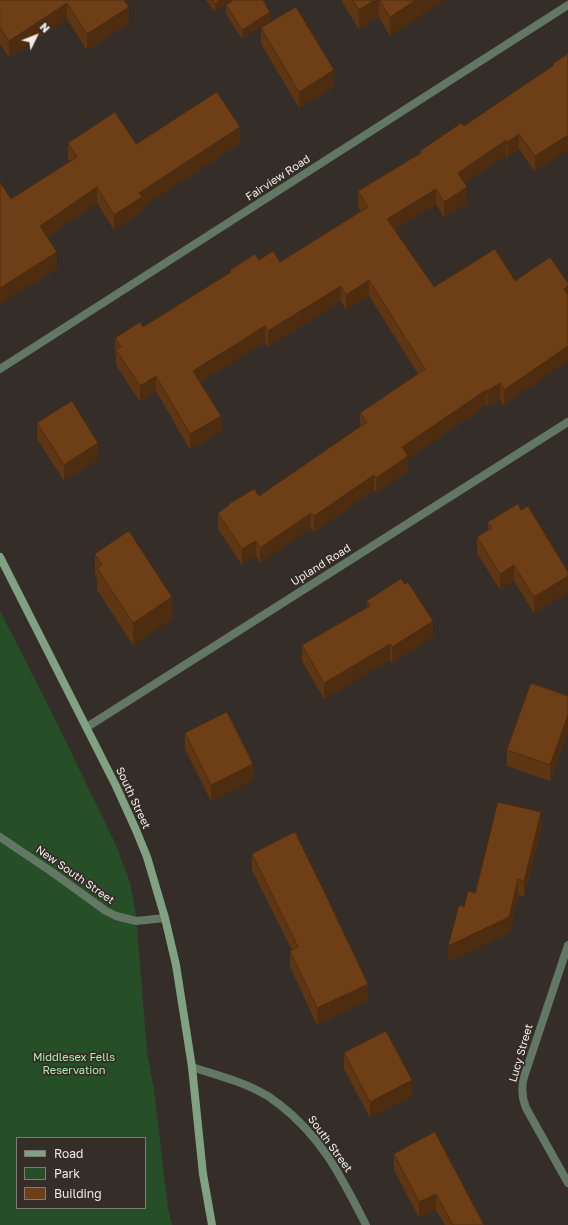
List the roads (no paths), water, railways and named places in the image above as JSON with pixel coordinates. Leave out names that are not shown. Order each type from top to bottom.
[{"type":"main road","name":"South Street","points":[[0,557],[87,727],[147,856],[165,918],[176,965],[192,1067],[203,1174],[212,1225]]},
{"type":"street","name":"Fairview Road","points":[[0,369],[568,5]]},
{"type":"street","name":"Upland Road","points":[[87,727],[568,422]]},
{"type":"street","name":"New South Street","points":[[0,837],[52,872],[106,912],[136,921],[165,918]]},
{"type":"street","name":"Lucy Street","points":[[568,945],[524,1077],[522,1090],[526,1108],[568,1183]]},
{"type":"street","name":"South Street","points":[[192,1067],[234,1080],[265,1094],[294,1116],[307,1129],[338,1171],[366,1225]]},
{"type":"park label","name":"Middlesex Fells Reservation","points":[[74,1064]]}]
